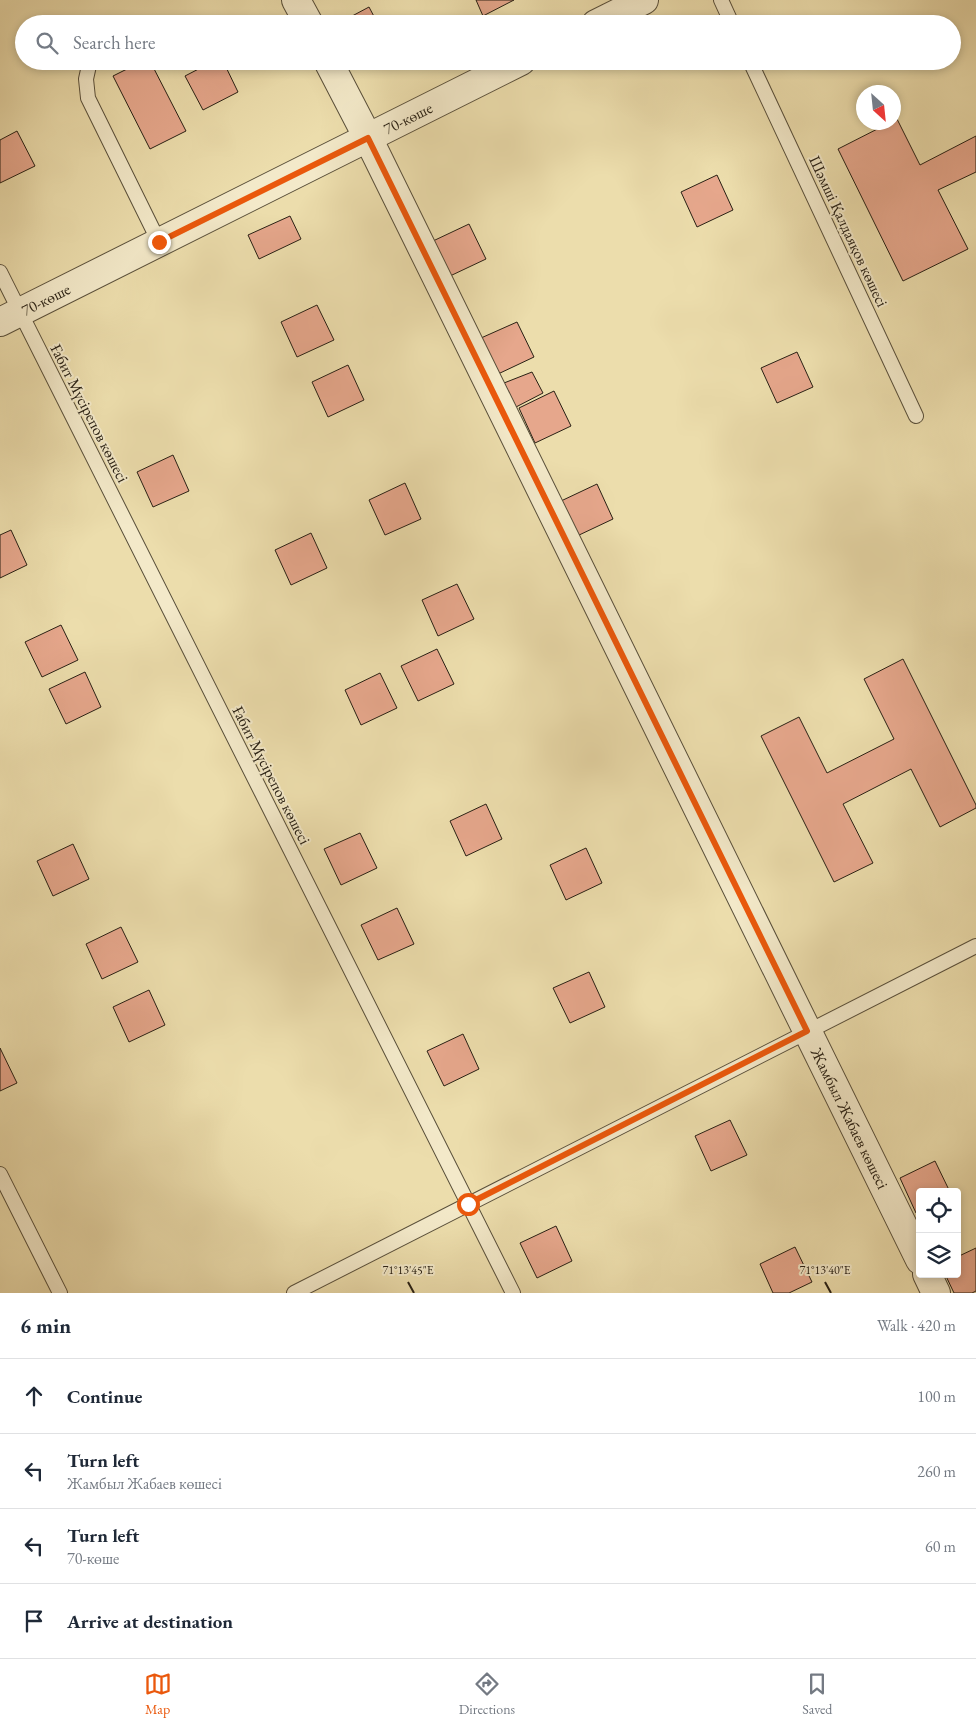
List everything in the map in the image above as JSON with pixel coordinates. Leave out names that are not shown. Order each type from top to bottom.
[{"type":"street","points":[[296,0],[304,15]]},
{"type":"street","points":[[614,15],[644,0]]},
{"type":"street","name":"Жамбыл Жабаев көшесі","points":[[333,70],[368,138],[916,1252]]},
{"type":"street","name":"70-көше","points":[[10,317],[503,70]]},
{"type":"street","points":[[929,1278],[936,1293]]},
{"type":"lane","points":[[721,0],[728,15]]},
{"type":"lane","points":[[88,70],[86,79],[88,98],[159,242]]},
{"type":"lane","name":"Шәмші Қалдаяқов көшесі","points":[[754,70],[916,416]]},
{"type":"lane","name":"Ғабит Мүсірепов көшесі","points":[[0,272],[10,317],[513,1293]]},
{"type":"lane","points":[[294,1293],[976,946]]},
{"type":"lane","points":[[0,1174],[60,1293]]},
{"type":"building","points":[[476,0],[514,0],[485,15],[483,15]]},
{"type":"building","points":[[369,7],[373,15],[354,15]]},
{"type":"building","points":[[125,70],[155,70],[186,131],[150,149],[113,76]]},
{"type":"building","points":[[197,70],[227,70],[238,92],[203,110],[185,76]]},
{"type":"building","points":[[901,127],[920,165],[976,136],[976,172],[938,190],[968,249],[903,281],[838,149],[875,130],[901,130]]},
{"type":"building","points":[[17,131],[35,166],[0,183],[0,140]]},
{"type":"building","points":[[717,175],[733,210],[697,227],[681,192]]},
{"type":"building","points":[[290,216],[301,239],[259,259],[248,235]]},
{"type":"building","points":[[469,224],[486,259],[450,276],[433,241]]},
{"type":"building","points":[[317,305],[334,340],[297,357],[281,322]]},
{"type":"building","points":[[517,322],[534,357],[498,374],[481,338]]},
{"type":"building","points":[[797,352],[813,387],[777,403],[761,368]]},
{"type":"building","points":[[348,365],[364,400],[328,417],[312,382]]},
{"type":"building","points":[[532,372],[543,393],[516,407],[504,383]]},
{"type":"building","points":[[554,391],[571,426],[535,443],[519,408]]},
{"type":"building","points":[[173,455],[189,491],[153,507],[137,472]]},
{"type":"building","points":[[405,483],[421,519],[385,535],[369,500]]},
{"type":"building","points":[[597,484],[613,519],[577,536],[561,501]]},
{"type":"building","points":[[11,530],[27,565],[0,578],[0,535]]},
{"type":"building","points":[[311,533],[327,568],[291,585],[275,550]]},
{"type":"building","points":[[457,584],[474,619],[438,636],[422,600]]},
{"type":"building","points":[[61,625],[78,660],[42,677],[25,642]]},
{"type":"building","points":[[437,649],[454,684],[418,701],[401,666]]},
{"type":"building","points":[[903,659],[976,808],[940,827],[911,769],[843,804],[873,863],[834,882],[761,736],[799,717],[827,773],[894,739],[864,679]]},
{"type":"building","points":[[85,672],[101,707],[66,724],[49,689]]},
{"type":"building","points":[[380,673],[397,708],[361,725],[345,690]]},
{"type":"building","points":[[486,804],[502,839],[466,856],[450,821]]},
{"type":"building","points":[[360,833],[377,868],[341,885],[324,849]]},
{"type":"building","points":[[73,844],[89,879],[53,896],[37,861]]},
{"type":"building","points":[[586,848],[602,883],[566,900],[550,865]]},
{"type":"building","points":[[397,908],[414,944],[378,960],[361,925]]},
{"type":"building","points":[[121,927],[138,962],[102,979],[86,944]]},
{"type":"building","points":[[589,972],[605,1007],[570,1023],[553,988]]},
{"type":"building","points":[[149,990],[165,1025],[129,1042],[113,1007]]},
{"type":"building","points":[[463,1034],[479,1069],[444,1086],[427,1051]]},
{"type":"building","points":[[0,1048],[17,1083],[0,1091]]},
{"type":"building","points":[[730,1120],[747,1155],[711,1171],[695,1136]]},
{"type":"building","points":[[935,1161],[948,1188],[916,1188],[916,1213],[900,1178]]},
{"type":"building","points":[[556,1226],[572,1261],[537,1278],[520,1243]]},
{"type":"building","points":[[795,1247],[812,1282],[789,1293],[773,1293],[760,1264]]},
{"type":"building","points":[[976,1248],[976,1291],[972,1293],[954,1293],[947,1278],[961,1278],[961,1255]]},
{"type":"route","points":[[159,242],[368,138],[807,1031],[468,1204]]}]
